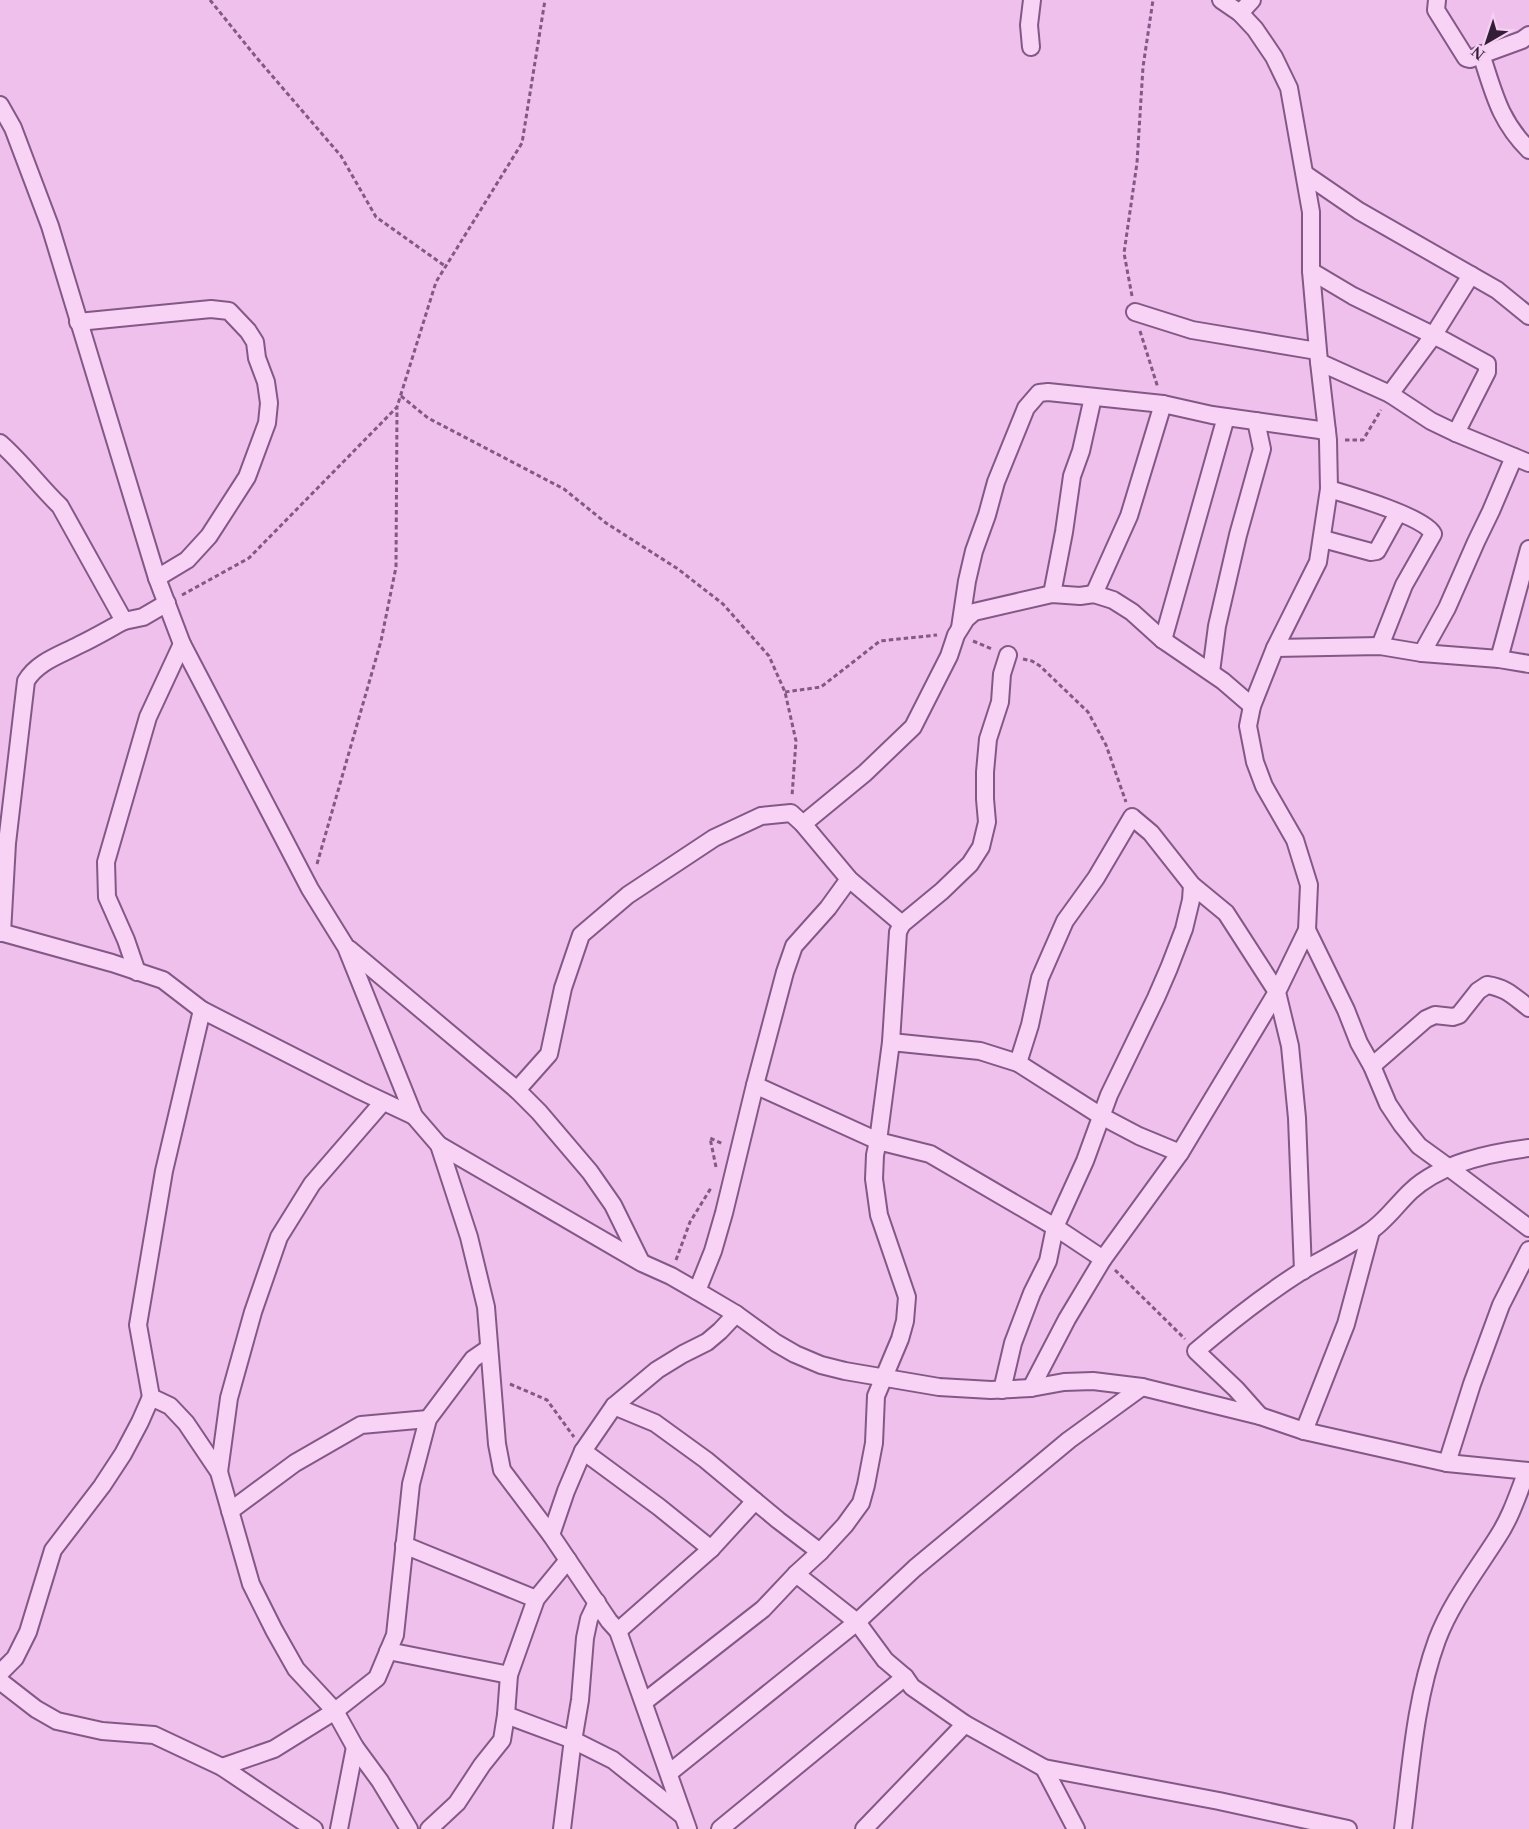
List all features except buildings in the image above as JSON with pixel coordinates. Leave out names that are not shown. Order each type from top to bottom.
[{"type":"street","points":[[1031,47],[1029,25],[1032,0]]},
{"type":"street","points":[[1031,1388],[1067,1319],[1103,1258],[1180,1153],[1277,992],[1307,930],[1309,885],[1295,840],[1264,786],[1255,762],[1248,726],[1252,706],[1275,648],[1318,562],[1323,539],[1329,489],[1328,436],[1311,272],[1311,212],[1289,88],[1274,57],[1255,29],[1246,6],[1221,0]]},
{"type":"street","points":[[1437,0],[1436,10],[1463,55],[1470,59],[1522,40],[1529,35]]},
{"type":"street","points":[[1481,54],[1499,110],[1509,127],[1529,150]]},
{"type":"street","points":[[0,105],[13,128],[50,226],[157,578],[182,644],[310,889],[346,947],[414,1116],[440,1144],[642,1263],[671,1276],[736,1314],[776,1343],[821,1365],[939,1387],[1002,1390],[1064,1382],[1093,1381],[1142,1387],[1260,1416],[1305,1431],[1447,1463],[1528,1471],[1512,1511],[1498,1537],[1460,1595],[1437,1639],[1423,1685],[1403,1829]]},
{"type":"street","points":[[1305,174],[1359,211],[1497,291],[1529,316]]},
{"type":"street","points":[[1311,272],[1353,296],[1487,364],[1488,367],[1456,434]]},
{"type":"street","points":[[1390,394],[1433,336],[1471,275]]},
{"type":"street","points":[[78,322],[211,309],[229,311],[255,342],[269,403],[267,423],[247,477],[209,537],[187,560],[157,578]]},
{"type":"street","points":[[1135,312],[1192,330],[1318,356],[1390,394],[1431,421],[1456,434],[1521,460],[1491,512],[1447,608],[1422,653]]},
{"type":"street","points":[[960,628],[974,551],[996,482],[1026,408],[1039,393],[1164,404],[1328,436]]},
{"type":"street","points":[[1052,594],[1072,476],[1081,450],[1093,397]]},
{"type":"street","points":[[1094,594],[1129,516],[1164,404]]},
{"type":"street","points":[[1163,640],[1226,417]]},
{"type":"street","points":[[1210,672],[1217,626],[1238,535],[1262,449],[1256,421]]},
{"type":"street","points":[[0,443],[14,454],[60,506],[124,621]]},
{"type":"street","points":[[1329,489],[1398,513],[1421,523],[1433,534],[1404,585],[1380,646]]},
{"type":"street","points":[[1323,539],[1371,552],[1377,551],[1398,513]]},
{"type":"street","points":[[1499,659],[1529,549]]},
{"type":"street","points":[[517,1089],[549,1054],[563,988],[582,934],[628,895],[714,838],[761,816],[797,818],[865,773],[913,727],[949,656],[956,635],[966,619],[974,612],[1052,594],[1080,596],[1094,594],[1113,600],[1132,612],[1163,640],[1210,672],[1252,706]]},
{"type":"street","points":[[167,603],[143,617],[124,621],[54,657],[31,672],[26,681],[6,843],[1,932],[164,980],[202,1010],[414,1116]]},
{"type":"street","points":[[136,972],[126,940],[107,897],[106,862],[148,717],[182,644]]},
{"type":"street","points":[[1275,648],[1380,646],[1422,653],[1499,659],[1529,664]]},
{"type":"street","points":[[644,1702],[763,1610],[795,1574],[845,1525],[861,1503],[874,1443],[876,1396],[900,1338],[905,1321],[907,1297],[879,1215],[874,1179],[875,1155],[891,1042],[898,932],[902,924],[970,864],[981,847],[987,822],[985,772],[988,739],[1000,702],[1002,674],[1008,655]]},
{"type":"street","points":[[797,818],[849,879],[902,924]]},
{"type":"street","points":[[1018,1063],[1030,1025],[1040,978],[1065,921],[1096,878],[1132,818],[1151,833],[1192,885],[1226,913],[1277,992],[1290,1046],[1297,1118],[1303,1271]]},
{"type":"street","points":[[697,1291],[713,1251],[724,1213],[785,972],[795,945],[828,908],[849,879]]},
{"type":"street","points":[[1002,1390],[1013,1343],[1032,1293],[1048,1261],[1055,1227],[1085,1161],[1109,1095],[1156,998],[1184,929],[1192,885]]},
{"type":"street","points":[[1307,930],[1388,1104],[1402,1125],[1419,1146],[1529,1228]]},
{"type":"street","points":[[346,947],[517,1089],[539,1112],[590,1172],[613,1205],[642,1263]]},
{"type":"street","points":[[1372,1066],[1426,1019],[1435,1015],[1453,1017],[1459,1015],[1486,985],[1500,987],[1529,1008]]},
{"type":"street","points":[[0,1673],[15,1658],[28,1632],[53,1550],[102,1486],[123,1454],[151,1397],[138,1325],[164,1171],[202,1010]]},
{"type":"street","points":[[891,1042],[980,1051],[1018,1063],[1101,1116],[1139,1136],[1180,1153]]},
{"type":"street","points":[[755,1085],[878,1141],[930,1154],[1055,1227],[1103,1258]]},
{"type":"street","points":[[219,1472],[229,1398],[253,1312],[279,1237],[312,1184],[383,1102]]},
{"type":"street","points":[[440,1144],[468,1236],[483,1297],[497,1444],[502,1470],[551,1534],[618,1631],[685,1822]]},
{"type":"street","points":[[1260,1416],[1236,1389],[1196,1351],[1235,1317],[1303,1271],[1371,1231],[1428,1177],[1448,1167],[1529,1148]]},
{"type":"street","points":[[1305,1431],[1346,1324],[1371,1231]]},
{"type":"street","points":[[1447,1463],[1472,1384],[1501,1305],[1529,1250]]},
{"type":"street","points":[[551,1534],[566,1491],[584,1451],[614,1406],[657,1370],[707,1341],[736,1314]]},
{"type":"street","points":[[222,1767],[274,1749],[335,1711],[377,1678],[394,1635],[411,1484],[428,1419],[473,1359],[489,1348]]},
{"type":"street","points":[[669,1773],[857,1622],[915,1568],[1069,1440],[1142,1387]]},
{"type":"street","points":[[151,1397],[170,1406],[186,1423],[219,1472],[251,1584],[274,1630],[296,1669],[335,1711],[355,1747],[380,1781],[409,1829]]},
{"type":"street","points":[[614,1406],[655,1423],[706,1460],[820,1552]]},
{"type":"street","points":[[230,1511],[295,1462],[361,1425],[428,1419]]},
{"type":"street","points":[[584,1451],[711,1550]]},
{"type":"street","points":[[618,1631],[711,1550],[755,1501]]},
{"type":"street","points":[[404,1545],[536,1599]]},
{"type":"street","points":[[429,1829],[458,1803],[482,1765],[502,1740],[509,1674],[536,1599],[568,1560]]},
{"type":"street","points":[[795,1574],[857,1622],[885,1660],[905,1677],[912,1687],[965,1724],[1044,1768],[1348,1829]]},
{"type":"street","points":[[562,1829],[580,1700],[585,1638],[589,1619],[597,1602]]},
{"type":"street","points":[[388,1651],[509,1674]]},
{"type":"street","points":[[720,1829],[905,1677]]},
{"type":"street","points":[[0,1681],[36,1709],[57,1721],[102,1731],[154,1735],[222,1767],[314,1829]]},
{"type":"street","points":[[506,1715],[573,1740],[613,1760],[685,1822]]},
{"type":"street","points":[[864,1829],[965,1724]]},
{"type":"street","points":[[339,1829],[355,1747]]},
{"type":"street","points":[[1044,1768],[1076,1829]]},
{"type":"path","points":[[210,0],[341,156],[376,217],[445,266]]},
{"type":"path","points":[[310,889],[381,641],[396,567],[398,407],[436,282],[522,144],[545,0]]},
{"type":"path","points":[[1153,0],[1143,67],[1137,163],[1124,253],[1135,312],[1146,353],[1164,404]]},
{"type":"path","points":[[1328,436],[1363,440],[1390,394]]},
{"type":"path","points":[[401,396],[428,418],[564,489],[606,523],[678,569],[723,604],[769,656],[785,692],[796,741],[797,818]]},
{"type":"path","points":[[167,603],[249,558],[398,407]]},
{"type":"path","points":[[714,1176],[717,1164],[710,1137],[738,1152]]},
{"type":"path","points":[[671,1276],[690,1222],[711,1187]]},
{"type":"path","points":[[1103,1258],[1196,1351]]},
{"type":"path","points":[[491,1376],[547,1400],[584,1451]]}]
